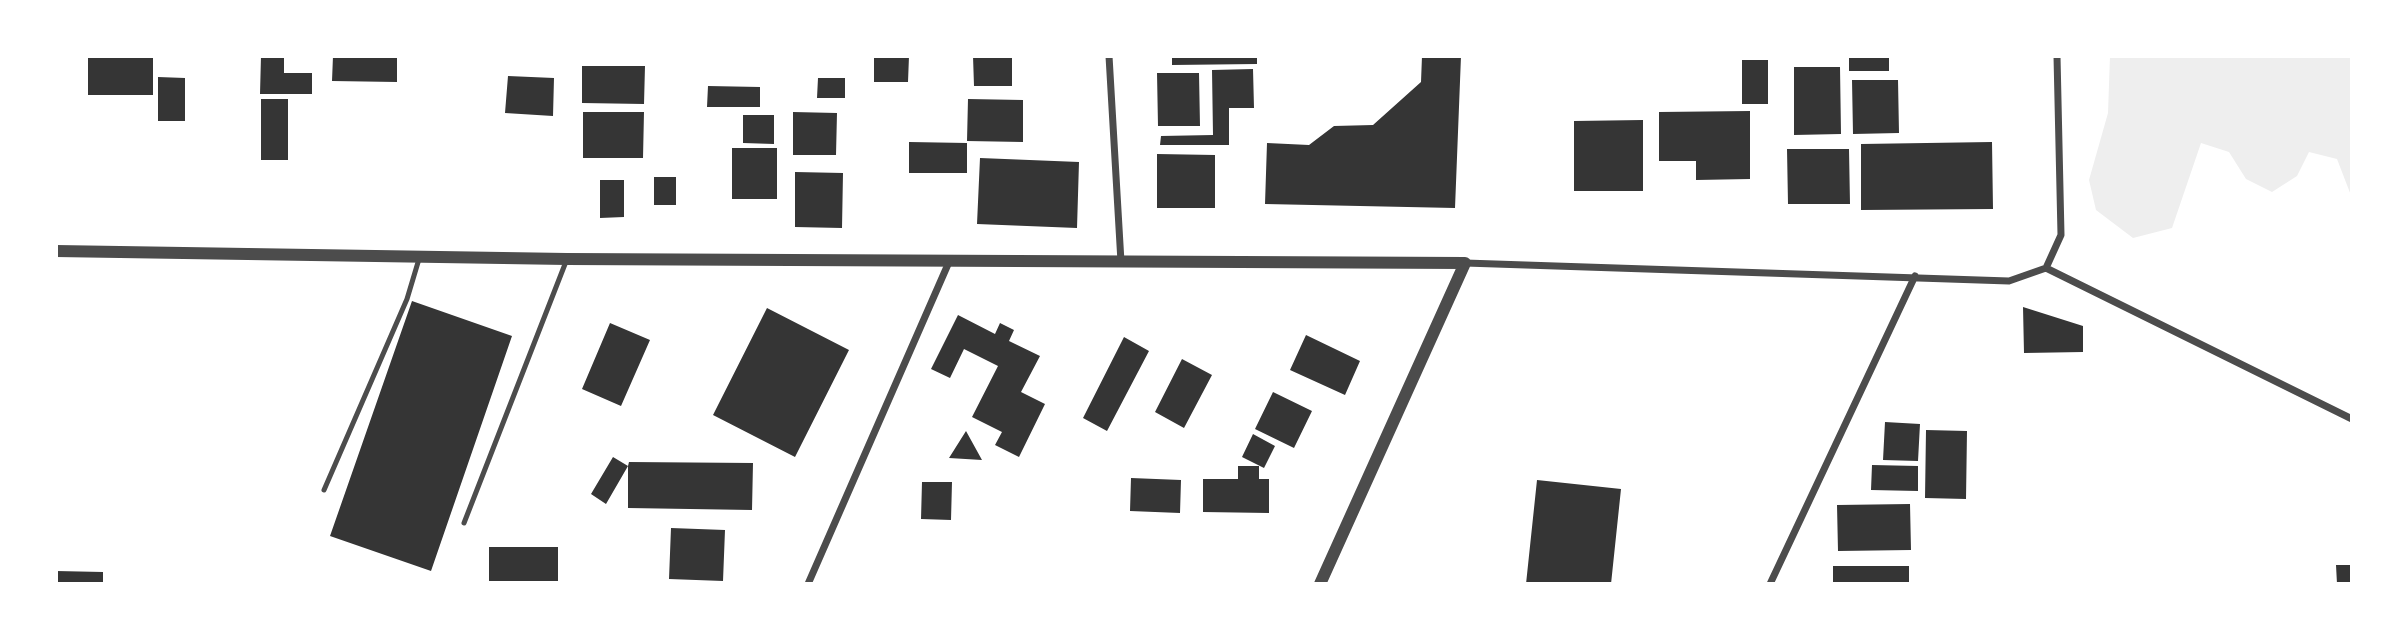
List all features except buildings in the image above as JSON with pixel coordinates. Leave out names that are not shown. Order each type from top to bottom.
[{"type":"street","points":[[1109,56],[1121,262]]},
{"type":"street","points":[[2046,268],[2061,235],[2057,56]]},
{"type":"street","points":[[56,251],[567,259],[1465,264],[2009,281],[2046,268],[2352,419]]},
{"type":"street","points":[[808,584],[949,262]]},
{"type":"street","points":[[1320,584],[1465,264]]},
{"type":"street","points":[[1770,584],[1916,276]]},
{"type":"lane","points":[[324,490],[407,299],[419,256]]},
{"type":"lane","points":[[464,523],[567,259]]},
{"type":"shaded area","points":[[2110,56],[2352,56],[2352,198],[2337,159],[2309,152],[2297,176],[2272,192],[2246,179],[2229,152],[2201,143],[2172,228],[2133,238],[2096,210],[2089,180],[2108,113]]}]
